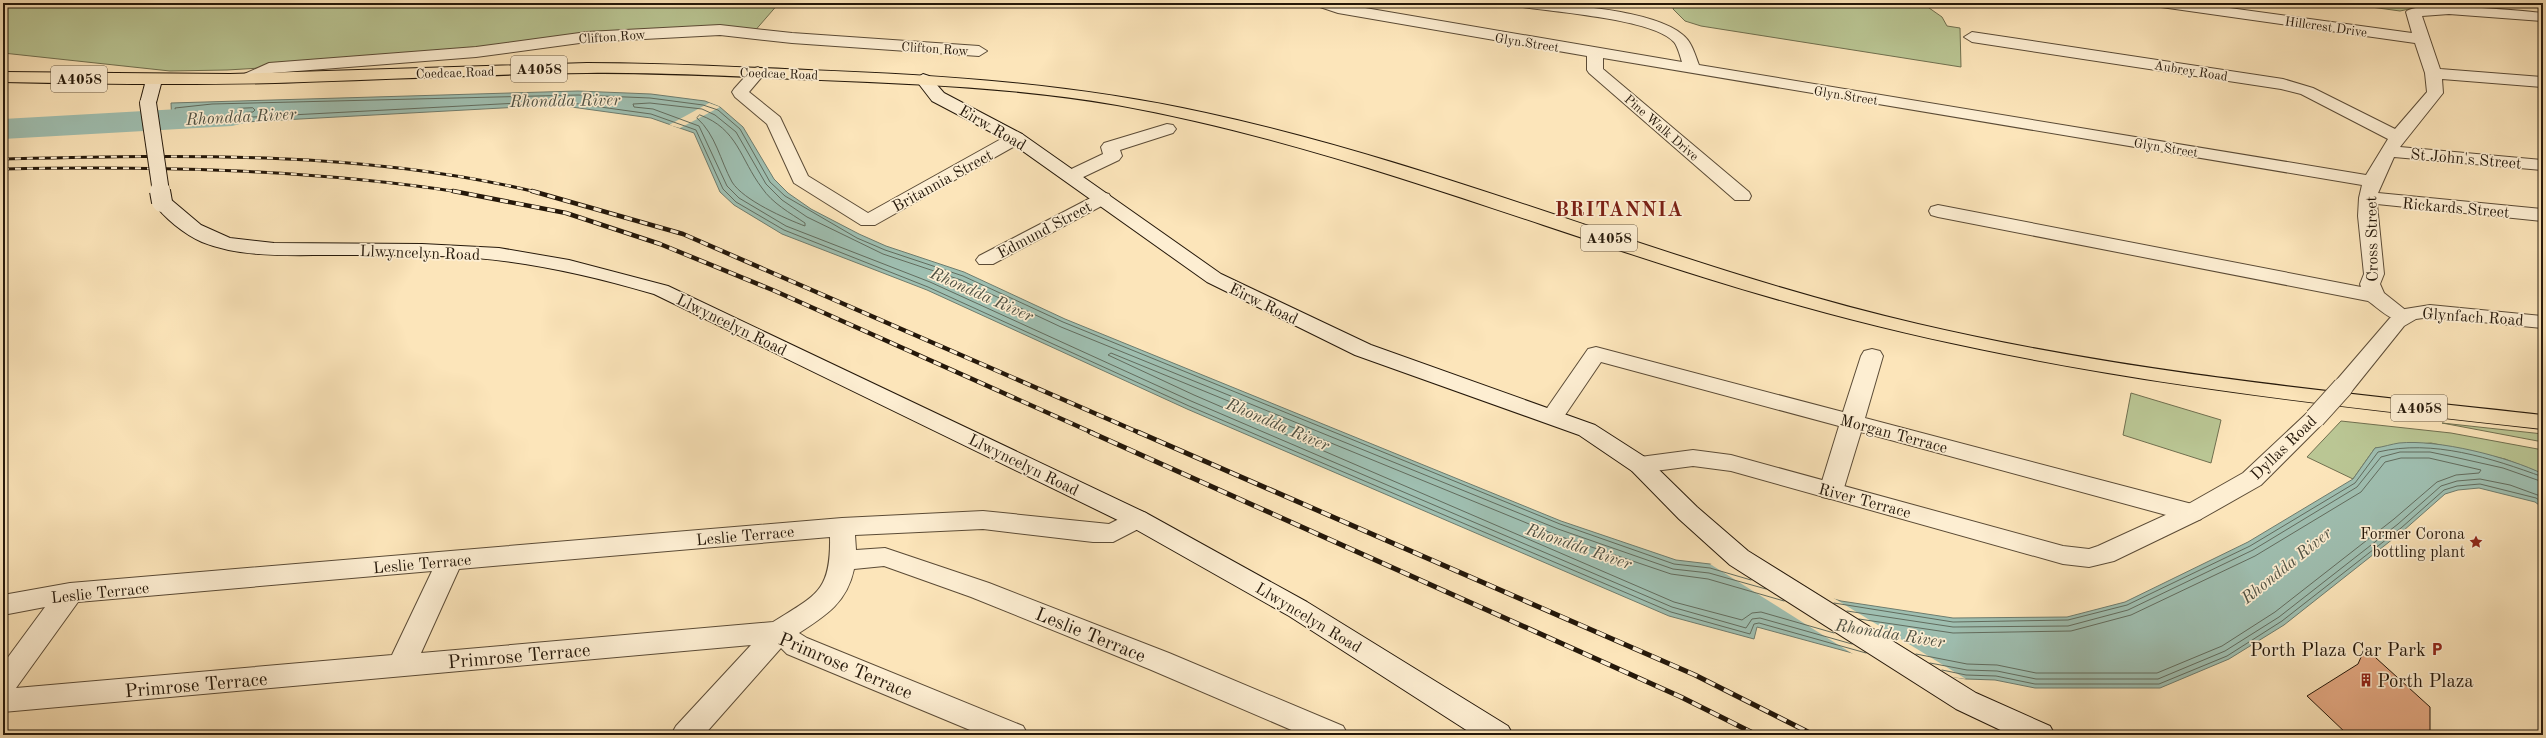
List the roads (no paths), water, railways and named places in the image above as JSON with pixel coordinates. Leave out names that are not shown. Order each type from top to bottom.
[{"type":"main road","name":"Coedcae Road","points":[[154,80],[589,68],[758,72],[923,79]]},
{"type":"main road","name":"A4058","points":[[3,77],[154,80]]},
{"type":"main road","name":"A4058","points":[[923,79],[1024,87],[1111,99],[1192,114],[1280,135],[1363,159],[1819,304],[1989,346],[2092,367],[2218,386],[2543,422]]},
{"type":"street","name":"Glyn Street","points":[[1322,3],[1338,9],[1694,70],[2370,190]]},
{"type":"street","points":[[1524,3],[1643,22],[1664,29],[1679,40],[1694,70]]},
{"type":"street","name":"Hillcrest Drive","points":[[2161,3],[2420,39]]},
{"type":"street","points":[[2543,16],[2449,10],[2417,10],[2413,12],[2420,39],[2433,73],[2543,82]]},
{"type":"street","name":"Clifton Row","points":[[248,78],[269,68],[476,52],[587,37],[720,30],[792,38],[979,51]]},
{"type":"street","name":"Aubrey Road","points":[[1972,37],[2283,84],[2307,91],[2394,145]]},
{"type":"street","name":"Pine Walk Drive","points":[[1595,53],[1595,70],[1742,196]]},
{"type":"street","name":"Britannia Street","points":[[758,72],[740,92],[743,97],[774,121],[800,179],[868,221],[1016,138]]},
{"type":"street","name":"Cross Street","points":[[2403,316],[2375,296],[2370,284],[2374,274],[2370,190],[2394,145],[2417,111],[2435,94],[2433,73]]},
{"type":"street","name":"Eirw Road","points":[[923,79],[938,97],[1016,138],[1214,278],[1273,309],[1362,350],[1553,416],[1587,430],[1640,464],[1688,513],[1739,558],[1966,701],[2040,735]]},
{"type":"street","name":"Llwyncelyn Road","points":[[154,80],[148,103],[162,202],[190,228],[215,240],[271,249],[405,249],[476,252],[550,261],[614,275],[661,290],[1137,518],[1298,609],[1498,735]]},
{"type":"street","points":[[1071,176],[1113,156],[1110,147],[1167,129]]},
{"type":"street","name":"St John's Street","points":[[2394,145],[2543,165]]},
{"type":"street","name":"Rickards Street","points":[[2370,190],[2543,215]]},
{"type":"street","name":"Edmund Street","points":[[986,260],[1102,198]]},
{"type":"street","points":[[1938,211],[2375,296]]},
{"type":"street","name":"Glynfach Road","points":[[2403,316],[2414,312],[2430,311],[2543,322]]},
{"type":"street","name":"Dyllas Road","points":[[2089,558],[2105,554],[2192,513],[2252,479],[2343,387],[2403,316]]},
{"type":"street","name":"Morgan Terrace","points":[[1553,416],[1596,354],[2192,513]]},
{"type":"street","points":[[1831,491],[1872,356]]},
{"type":"street","name":"River Terrace","points":[[1640,464],[1693,458],[1731,464],[2063,555],[2089,558]]},
{"type":"street","name":"Leslie Terrace","points":[[3,605],[70,593],[842,527],[983,520],[1093,533],[1113,533],[1137,518]]},
{"type":"street","points":[[686,735],[779,632],[818,607],[837,586],[843,560],[842,527]]},
{"type":"street","name":"Leslie Terrace","points":[[843,560],[885,557],[980,590],[1159,661],[1333,735]]},
{"type":"street","points":[[401,665],[450,561]]},
{"type":"street","points":[[3,685],[70,593]]},
{"type":"street","name":"Primrose Terrace","points":[[3,701],[779,632],[798,646],[1013,735]]},
{"type":"water","points":[[578,91],[651,94],[705,101],[720,107],[743,127],[774,179],[788,193],[811,209],[886,246],[964,272],[1065,319],[1561,521],[1676,560],[1710,564],[1841,601],[1953,618],[2067,617],[2125,602],[2248,542],[2353,479],[2375,448],[2399,443],[2415,442],[2473,451],[2512,461],[2543,474],[2543,508],[2535,502],[2479,488],[2458,490],[2445,494],[2403,531],[2284,625],[2229,659],[2160,688],[2035,688],[1995,680],[1966,679],[1911,669],[1757,627],[1754,639],[1669,616],[1187,409],[927,290],[782,234],[734,205],[720,192],[694,133],[651,118],[557,105],[172,126],[171,103]]},
{"type":"waterway","name":"Rhondda River","points":[[3,129],[232,116]]},
{"type":"railway","points":[[3,159],[204,157],[271,158],[338,162],[471,178],[534,192]]},
{"type":"railway","points":[[3,169],[118,168],[232,171],[346,178],[456,192]]},
{"type":"railway","points":[[456,192],[566,213],[660,244],[775,291],[1093,433]]},
{"type":"railway","points":[[534,192],[683,234],[1140,433]]},
{"type":"railway","points":[[1090,432],[1681,697],[1757,735]]},
{"type":"railway","points":[[1138,432],[1695,675],[1814,735]]},
{"type":"place","name":"Former Corona bottling plant","points":[[2476,542]]},
{"type":"place","name":"Porth Plaza Car Park","points":[[2437,649]]},
{"type":"place","name":"Porth Plaza","points":[[2366,680]]},
{"type":"district","name":"BRITANNIA","points":[[1619,209]]}]
